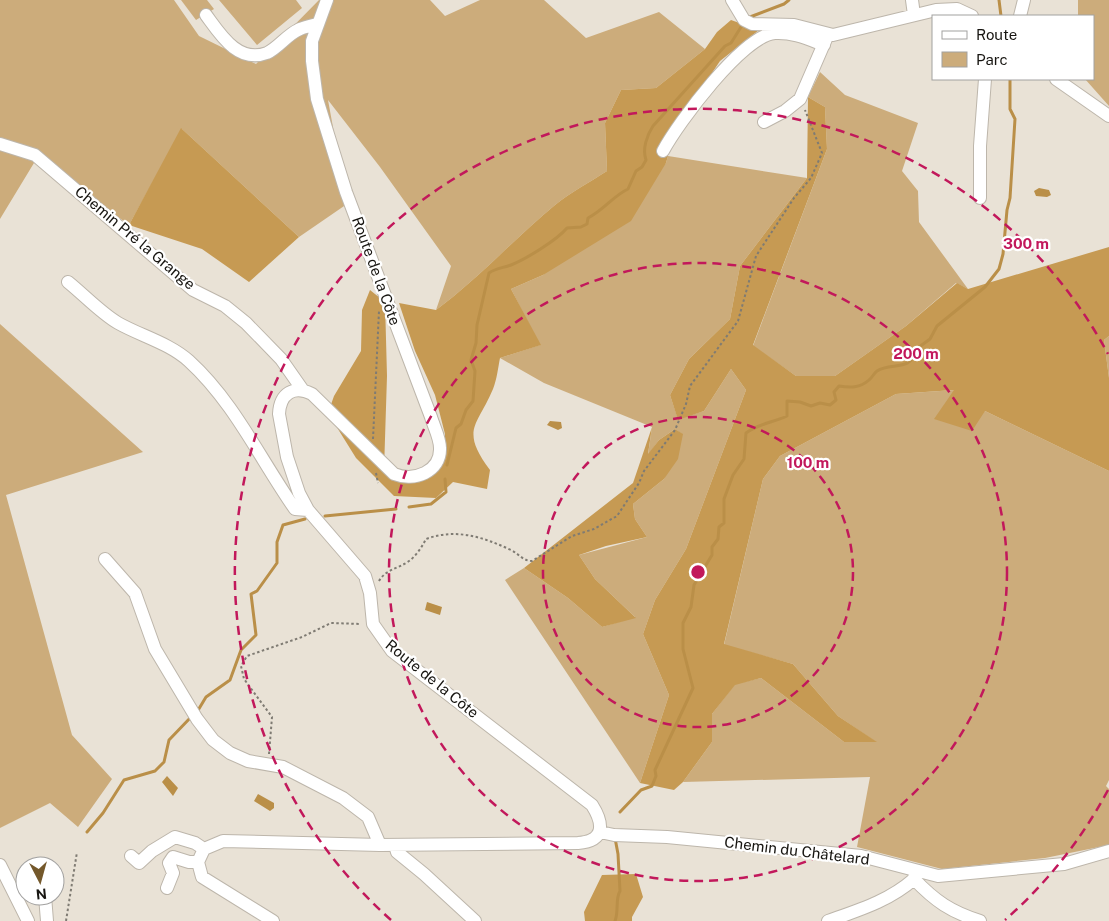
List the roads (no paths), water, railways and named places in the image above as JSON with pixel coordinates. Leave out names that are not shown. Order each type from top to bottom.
[{"type":"street","name":"Route de la Côte","points":[[327,0],[312,41],[312,61],[317,99],[346,192],[431,418],[440,450],[434,467],[412,477],[394,474],[312,394],[302,389],[292,391],[279,404],[278,414],[292,475],[308,510],[354,560],[366,576],[374,624],[392,651],[592,805],[601,823],[600,832]]},
{"type":"street","points":[[732,0],[744,20],[752,24],[794,25],[825,39]]},
{"type":"street","points":[[912,0],[914,15]]},
{"type":"street","points":[[1020,15],[1024,0]]},
{"type":"street","points":[[663,151],[692,107],[739,54],[774,33],[796,34],[825,39],[914,15],[948,8],[957,9],[970,15]]},
{"type":"street","points":[[206,15],[227,43],[242,53],[252,55],[267,52],[298,29],[317,24]]},
{"type":"street","points":[[764,122],[785,111],[800,99],[825,39]]},
{"type":"street","points":[[980,198],[980,146],[985,80]]},
{"type":"street","points":[[1057,80],[1109,116]]},
{"type":"street","name":"Chemin Pré la Grange","points":[[0,144],[35,155],[193,290],[225,306],[246,323],[281,359],[302,389]]},
{"type":"street","points":[[68,282],[116,322],[169,347],[188,360],[236,415],[271,474],[295,509],[308,510]]},
{"type":"street","points":[[105,560],[135,593],[155,649],[194,713],[213,740],[230,753],[248,761],[284,767],[343,798],[368,817],[380,845]]},
{"type":"street","points":[[273,921],[202,877],[198,862],[204,849],[223,841],[380,845],[578,843],[592,840],[600,832]]},
{"type":"street","name":"Chemin du Châtelard","points":[[600,832],[614,835],[667,837],[861,856],[914,875],[938,876],[1064,864],[1109,851]]},
{"type":"street","points":[[131,856],[139,863],[152,851],[175,837],[195,842],[204,849]]},
{"type":"street","points":[[395,845],[397,852],[475,921]]},
{"type":"street","points":[[167,888],[173,873],[169,863],[173,857],[189,862],[198,862]]},
{"type":"street","points":[[0,865],[28,921]]},
{"type":"street","points":[[828,921],[876,904],[900,891],[914,875],[928,893],[954,912],[980,921]]},
{"type":"street","points":[[46,906],[47,921]]},
{"type":"waterway","points":[[750,17],[784,4],[789,0]]},
{"type":"waterway","points":[[999,0],[1001,15]]},
{"type":"waterway","points":[[447,465],[456,428],[461,424],[466,410],[473,401],[475,371],[471,360],[489,273],[533,254],[567,228],[581,227],[587,224],[588,218],[628,189],[636,171],[642,167],[646,160],[646,142],[653,126],[725,46],[731,43],[741,27]]},
{"type":"waterway","points":[[620,812],[641,790],[652,786],[656,776],[655,770],[693,688],[683,649],[683,623],[691,607],[694,585],[712,555],[712,547],[718,539],[719,527],[724,523],[724,499],[733,475],[744,459],[746,433],[756,427],[787,416],[787,401],[800,402],[811,406],[820,403],[830,405],[836,400],[834,392],[839,386],[858,386],[866,383],[877,371],[883,368],[905,364],[910,361],[915,350],[930,339],[937,326],[985,287],[999,269],[1003,254],[1010,198],[1015,119],[1010,109],[1010,80]]},
{"type":"waterway","points":[[409,507],[431,504],[446,492],[445,479]]},
{"type":"waterway","points":[[325,516],[396,509]]},
{"type":"waterway","points":[[197,712],[206,697],[230,680],[241,650],[256,635],[251,594],[257,591],[277,563],[277,542],[283,525],[305,519]]},
{"type":"waterway","points":[[87,832],[103,813],[124,780],[155,771],[164,762],[169,740],[192,716]]},
{"type":"waterway","points":[[615,838],[620,891],[615,921]]}]
